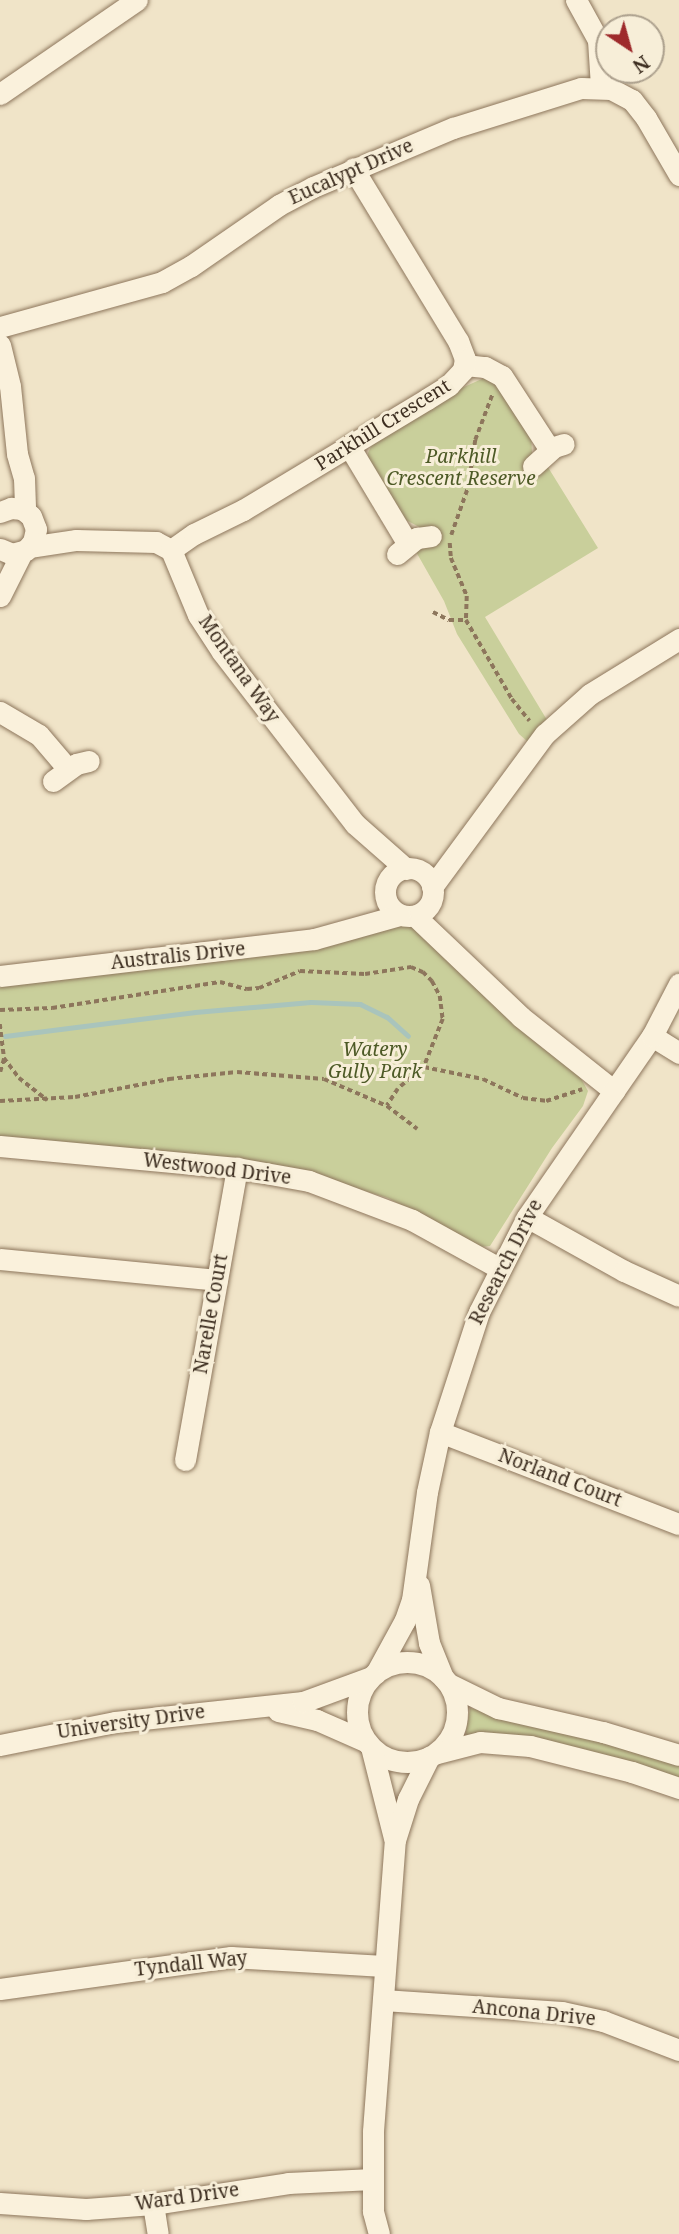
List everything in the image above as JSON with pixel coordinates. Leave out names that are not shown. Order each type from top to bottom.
[{"type":"street","points":[[0,94],[137,0]]},
{"type":"street","points":[[576,0],[597,40],[601,87],[622,93],[639,108],[679,175]]},
{"type":"street","name":"Eucalypt Drive","points":[[0,327],[162,282],[185,270],[279,205],[353,168],[453,128],[573,91],[601,87]]},
{"type":"street","name":"Parkhill Crescent","points":[[171,550],[194,534],[243,510],[449,385],[465,365],[458,341],[353,168]]},
{"type":"street","points":[[0,345],[12,399],[17,454],[24,478],[17,514]]},
{"type":"street","points":[[465,365],[496,372],[517,394],[557,447],[533,466]]},
{"type":"street","points":[[349,446],[403,549],[431,536]]},
{"type":"street","points":[[17,514],[76,540]]},
{"type":"street","points":[[0,589],[13,550],[35,536],[17,514]]},
{"type":"street","points":[[13,550],[76,540],[156,542],[171,550]]},
{"type":"street","points":[[0,596],[13,550]]},
{"type":"street","name":"Montana Way","points":[[171,550],[198,615],[214,641],[355,824],[386,888]]},
{"type":"street","points":[[420,905],[461,845],[545,734],[590,694],[679,639]]},
{"type":"street","points":[[0,712],[38,734],[60,775],[89,761]]},
{"type":"street","name":"Montana Way","points":[[355,824],[412,869]]},
{"type":"street","points":[[354,929],[386,888],[394,873],[412,869],[461,845]]},
{"type":"street","points":[[412,869],[427,877],[420,905]]},
{"type":"street","points":[[386,888],[390,907],[420,905]]},
{"type":"street","points":[[420,905],[466,963],[538,1032],[614,1091]]},
{"type":"street","name":"Australis Drive","points":[[0,976],[290,943],[354,929],[420,905]]},
{"type":"street","name":"Research Drive","points":[[373,1675],[405,1620],[418,1576],[427,1492],[440,1432],[466,1344],[499,1268],[527,1217],[652,1037],[679,984]]},
{"type":"street","points":[[652,1037],[679,1053]]},
{"type":"street","name":"Westwood Drive","points":[[0,1146],[237,1168],[309,1181],[380,1205],[499,1268]]},
{"type":"street","name":"Narelle Court","points":[[185,1460],[237,1168]]},
{"type":"street","points":[[527,1217],[624,1271],[679,1296]]},
{"type":"street","points":[[0,1259],[217,1280]]},
{"type":"street","name":"Norland Court","points":[[440,1432],[679,1524]]},
{"type":"street","name":"Research Drive","points":[[418,1576],[429,1643],[446,1681]]},
{"type":"street","points":[[395,1840],[368,1744],[358,1722],[357,1703],[373,1675],[398,1662],[411,1662],[434,1669],[446,1681],[498,1708],[603,1732],[679,1755]]},
{"type":"street","name":"University Drive","points":[[0,1745],[114,1722],[262,1708],[317,1699],[373,1675]]},
{"type":"street","points":[[379,2234],[373,2211],[373,2131],[395,1840],[408,1799],[432,1755],[443,1747],[455,1728],[457,1705],[446,1681]]},
{"type":"street","name":"University Drive","points":[[262,1708],[317,1720],[368,1744]]},
{"type":"street","points":[[368,1744],[380,1755],[405,1762],[480,1742],[519,1745],[632,1772],[679,1788]]},
{"type":"street","name":"Tyndall Way","points":[[0,1989],[231,1957],[384,1966]]},
{"type":"street","name":"Ancona Drive","points":[[383,2000],[562,2012],[603,2021],[679,2050]]},
{"type":"street","name":"Ward Drive","points":[[0,2203],[86,2209],[153,2204],[288,2183],[373,2179]]},
{"type":"street","points":[[153,2204],[158,2234]]},
{"type":"path","points":[[496,372],[490,380],[493,389],[490,406],[475,440],[468,486],[449,549],[467,596],[466,620],[512,699],[545,734]]},
{"type":"path","points":[[433,612],[449,620],[466,620]]},
{"type":"path","points":[[0,1010],[51,1008],[220,982],[247,989],[259,988],[300,971],[365,974],[411,967],[423,972],[432,981],[443,1009],[438,1037],[424,1067],[398,1088],[387,1106]]},
{"type":"path","points":[[0,1024],[4,1058],[0,1072]]},
{"type":"path","points":[[4,1058],[19,1078],[48,1100]]},
{"type":"path","points":[[424,1067],[483,1079],[523,1098],[546,1101],[585,1090]]},
{"type":"path","points":[[0,1101],[48,1100],[169,1079],[237,1072],[324,1079],[387,1106],[417,1129]]},
{"type":"green space","name":"Parkhill Crescent Reserve","points":[[484,378],[496,381],[531,433],[532,453],[546,464],[598,548],[485,617],[547,720],[528,742],[519,734],[457,634],[444,601],[415,550],[423,529],[404,519],[368,463],[368,453],[373,442],[455,391]]},
{"type":"green space","name":"Watery Gully Park","points":[[403,923],[413,925],[529,1037],[579,1075],[588,1091],[583,1106],[552,1148],[490,1246],[480,1247],[388,1198],[278,1165],[0,1137],[0,984]]},
{"type":"green space","points":[[470,1708],[679,1760],[679,1783],[465,1737]]},
{"type":"waterway","points":[[5,1036],[195,1012],[311,1002],[360,1004],[387,1017],[408,1036]]}]
